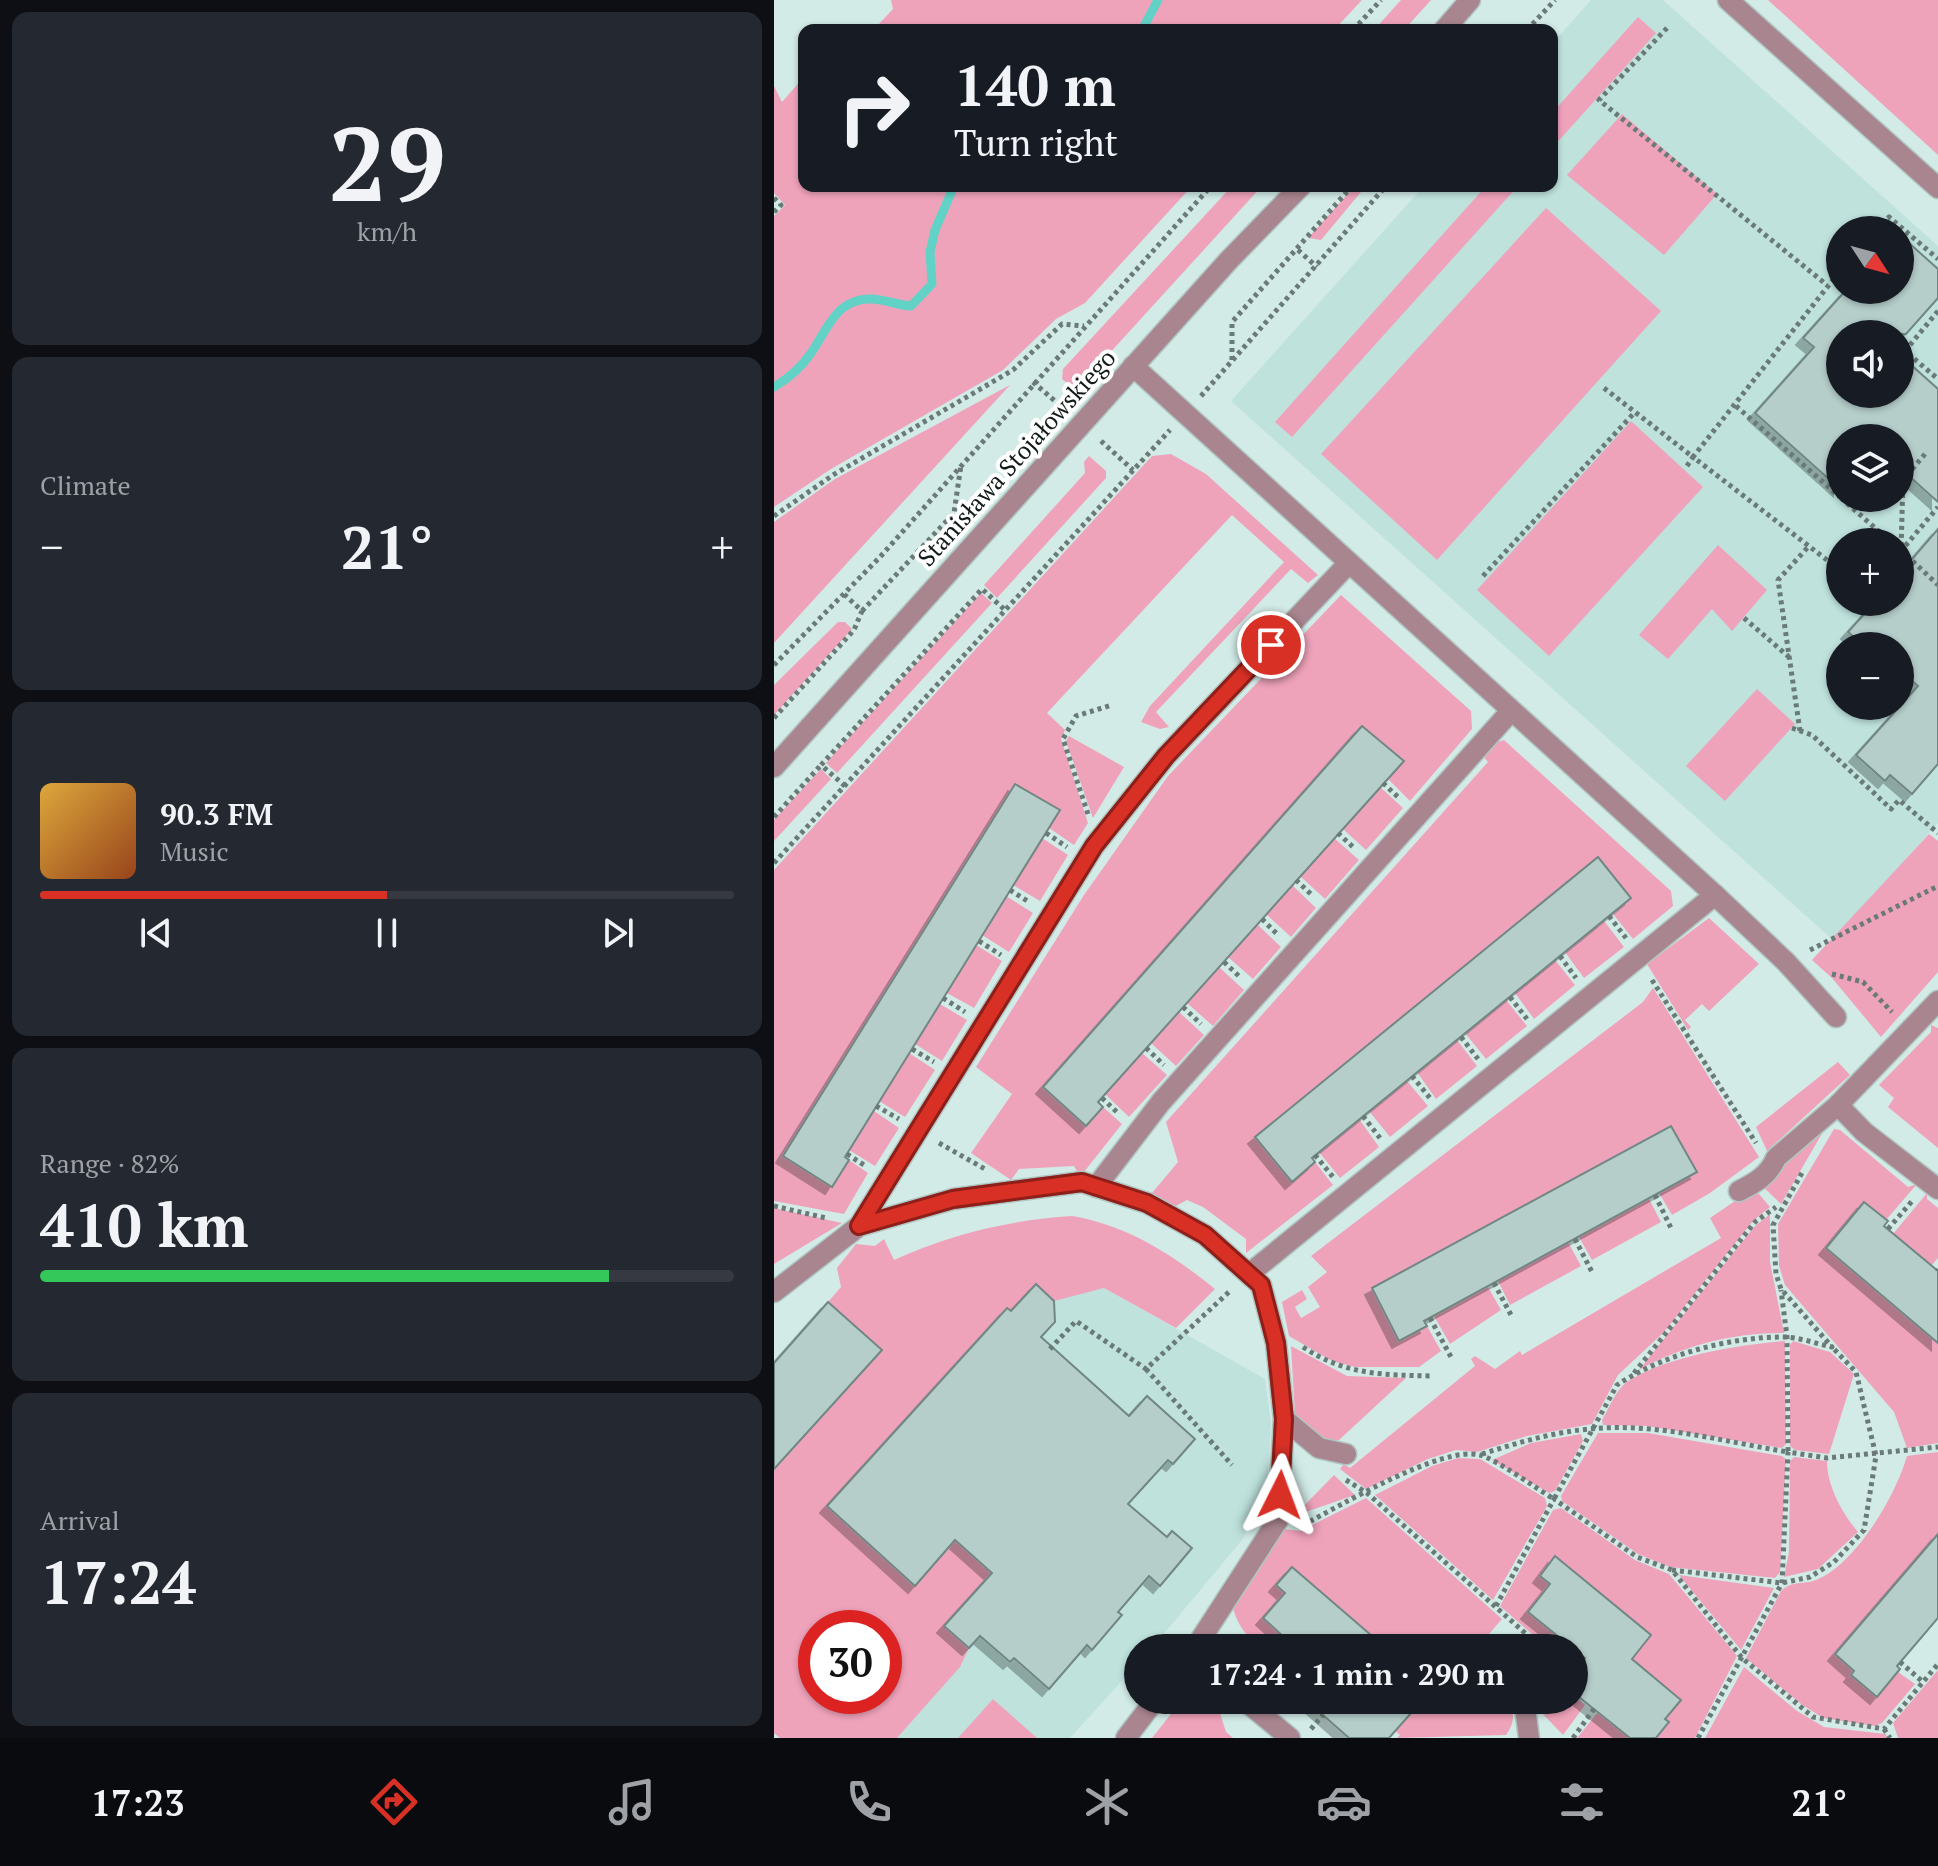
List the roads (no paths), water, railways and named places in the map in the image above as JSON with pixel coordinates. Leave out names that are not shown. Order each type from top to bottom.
[{"type":"street","points":[[1449,24],[1470,0]]},
{"type":"street","points":[[1728,0],[1938,188]]},
{"type":"street","name":"Stanisława Stojałowskiego","points":[[774,767],[1133,366],[1295,192]]},
{"type":"street","points":[[1133,366],[1715,895],[1786,962],[1836,1017]]},
{"type":"street","points":[[774,1292],[859,1226],[1094,846],[1166,756],[1348,564]]},
{"type":"street","points":[[1096,1187],[1161,1102],[1511,711]]},
{"type":"street","points":[[1249,1274],[1635,952],[1715,895]]},
{"type":"street","points":[[1739,1191],[1757,1182],[1772,1167],[1776,1158],[1838,1105],[1938,1001]]},
{"type":"street","points":[[1838,1105],[1864,1132],[1938,1189]]},
{"type":"street","points":[[859,1226],[953,1199],[1082,1182],[1147,1203],[1205,1235],[1261,1285],[1276,1343],[1284,1419],[1278,1520],[1204,1634]]},
{"type":"street","points":[[1284,1419],[1319,1448],[1346,1454]]},
{"type":"street","points":[[1126,1738],[1144,1714]]},
{"type":"street","points":[[1261,1714],[1290,1738]]},
{"type":"street","points":[[1526,1714],[1529,1738]]},
{"type":"waterway","points":[[1145,24],[1158,0]]},
{"type":"waterway","points":[[774,387],[803,363],[834,316],[850,303],[873,299],[911,306],[932,284],[930,252],[935,230],[951,192]]}]
